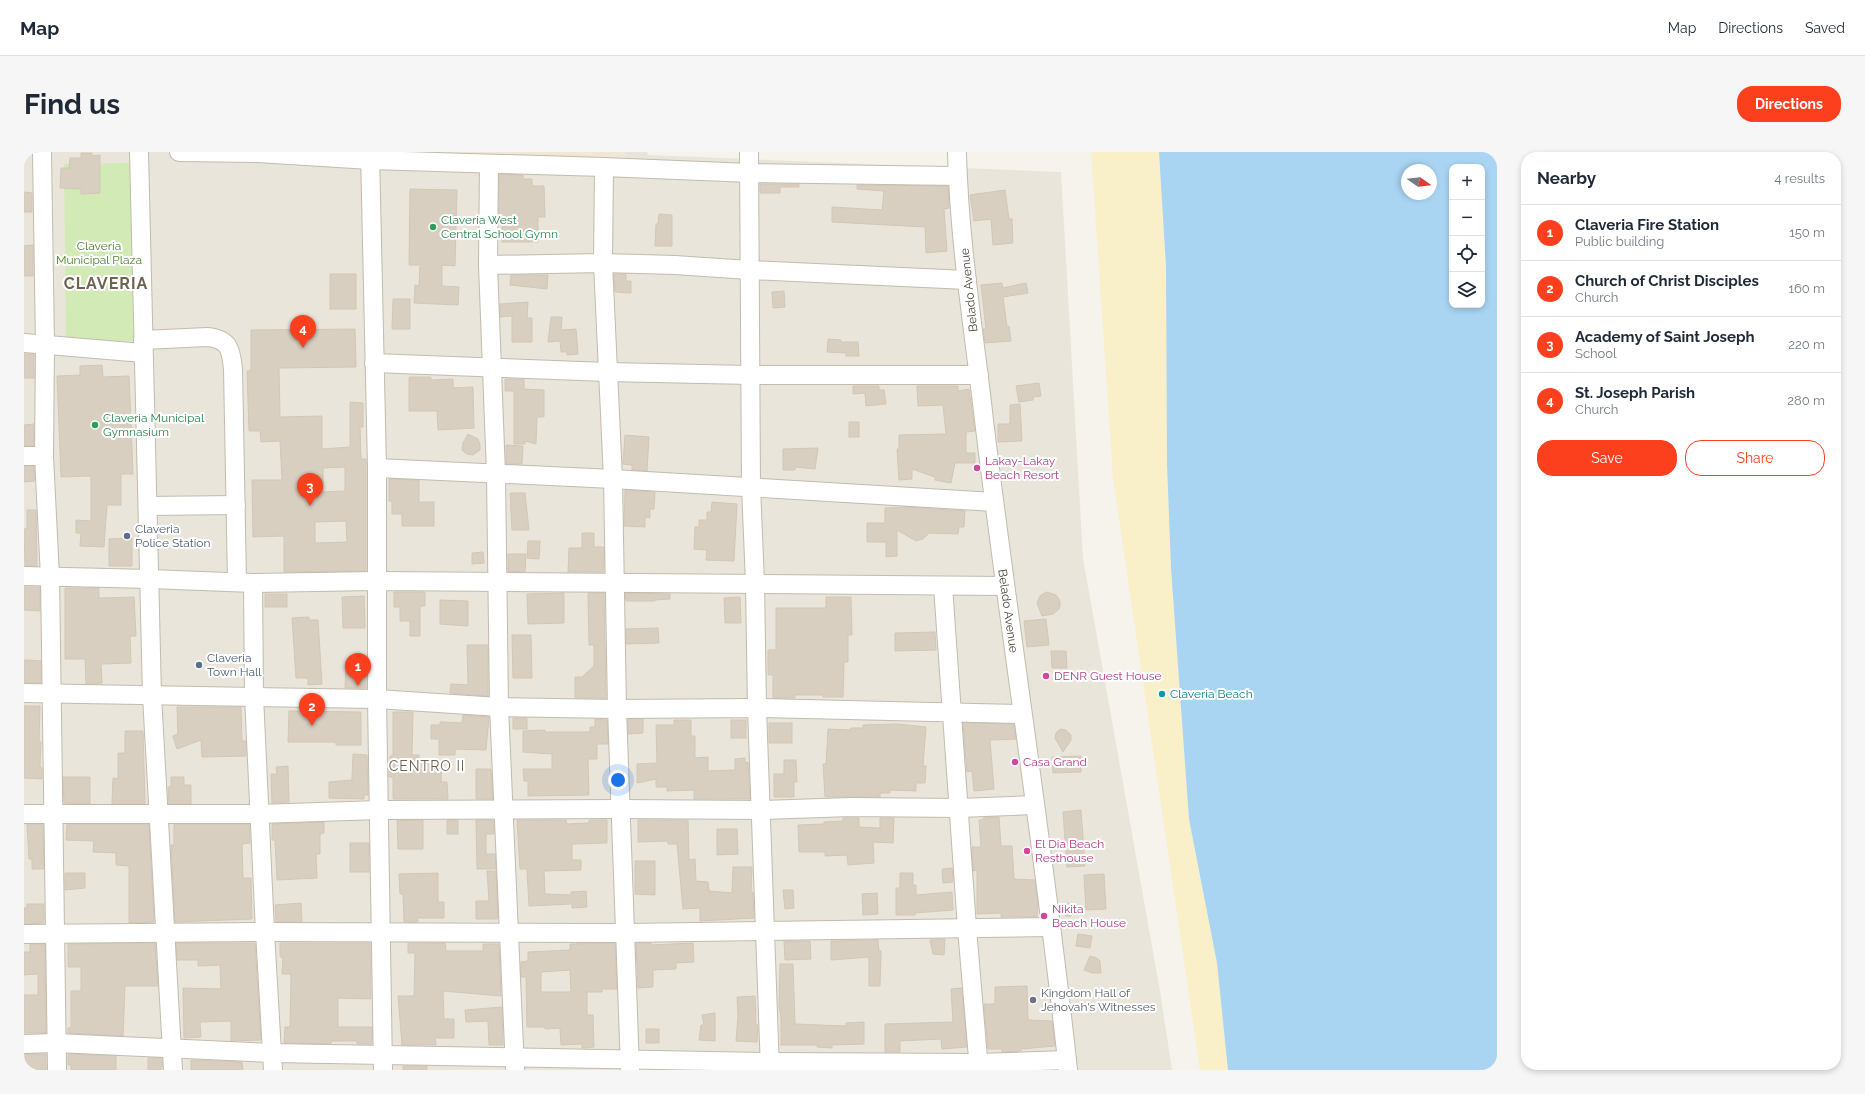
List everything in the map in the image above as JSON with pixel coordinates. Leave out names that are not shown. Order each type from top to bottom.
[{"type":"street","points":[[42,152],[45,345],[44,456],[50,577],[57,1070]]},
{"type":"street","points":[[139,152],[152,696],[173,1070]]},
{"type":"street","points":[[179,152],[258,152],[370,156],[489,164],[604,166],[750,173],[957,176]]},
{"type":"street","points":[[749,152],[750,487],[755,583],[770,1066]]},
{"type":"street","name":"Belado Avenue","points":[[957,152],[957,176],[967,280],[1004,586],[1035,805],[1068,1065]]},
{"type":"street","points":[[370,156],[377,468],[377,699],[382,1062]]},
{"type":"street","points":[[489,164],[488,265],[496,474],[499,707],[515,1063]]},
{"type":"street","points":[[604,166],[603,263],[613,479],[617,709],[629,1064]]},
{"type":"street","points":[[488,265],[603,263],[675,265],[967,280]]},
{"type":"street","points":[[24,343],[45,345],[143,347],[207,337],[217,338],[224,341],[229,347],[232,355],[236,504],[245,582],[254,696],[264,932],[273,1062]]},
{"type":"street","points":[[374,364],[750,375],[979,375]]},
{"type":"street","points":[[24,456],[44,456]]},
{"type":"street","points":[[377,468],[613,479],[994,502]]},
{"type":"street","points":[[148,506],[236,504]]},
{"type":"street","points":[[24,576],[150,578],[245,582],[377,581],[1004,586]]},
{"type":"street","points":[[943,586],[967,928],[979,1067]]},
{"type":"street","points":[[24,693],[377,699],[499,707],[617,709],[758,708],[1022,714]]},
{"type":"street","points":[[24,814],[259,814],[379,810],[620,808],[762,810],[851,807],[959,808],[1035,805]]},
{"type":"street","points":[[24,934],[264,932],[509,934],[1050,926]]},
{"type":"street","points":[[24,1044],[56,1043],[171,1049],[273,1062],[979,1067],[1068,1065]]},
{"type":"shaded area","points":[[24,152],[647,152],[648,155],[1061,172],[1083,558],[1160,991],[1172,1070],[24,1070]]},
{"type":"shaded area","points":[[379,152],[626,152],[626,159],[379,158]]},
{"type":"green space","name":"Claveria Municipal Plaza","points":[[132,163],[134,341],[66,342],[64,164]]},
{"type":"sand","name":"Claveria Beach","points":[[1091,152],[1159,152],[1166,266],[1167,464],[1171,568],[1189,819],[1217,963],[1228,1070],[1200,1070],[1113,478]]},
{"type":"water","points":[[1159,152],[1497,152],[1497,1070],[1228,1070],[1217,963],[1189,819],[1171,568],[1167,464],[1166,266]]},
{"type":"building","points":[[81,153],[92,153],[92,156],[100,155],[100,193],[81,194],[81,189],[60,188],[61,168],[69,168],[70,158],[81,158]]},
{"type":"building","points":[[499,174],[523,175],[523,179],[532,179],[532,186],[544,186],[545,217],[538,217],[538,242],[502,242],[502,217],[499,217]]},
{"type":"building","points":[[760,184],[799,184],[799,187],[780,187],[780,193],[760,193]]},
{"type":"building","points":[[857,185],[948,186],[949,208],[944,209],[947,251],[926,253],[925,227],[832,222],[832,207],[882,210],[884,191],[857,189]]},
{"type":"building","name":"Claveria West Central School Gymn","points":[[410,189],[457,190],[455,266],[442,265],[442,286],[459,287],[458,305],[414,303],[415,285],[419,286],[420,265],[409,265]]},
{"type":"building","points":[[1005,190],[1009,219],[1012,219],[1013,243],[993,245],[991,219],[974,221],[970,195]]},
{"type":"building","points":[[24,192],[32,193],[32,212],[24,212]]},
{"type":"building","points":[[659,214],[672,215],[672,246],[655,246],[656,224],[658,224]]},
{"type":"building","points":[[33,245],[33,276],[24,276],[24,246]]},
{"type":"building","points":[[330,274],[356,274],[356,309],[330,309]]},
{"type":"building","points":[[614,274],[626,274],[626,281],[631,281],[631,293],[615,292]]},
{"type":"building","points":[[511,275],[548,275],[547,289],[510,285]]},
{"type":"building","points":[[1002,283],[1003,288],[1026,283],[1028,293],[1003,297],[1007,327],[1009,326],[1011,341],[985,343],[983,329],[986,329],[981,285]]},
{"type":"building","points":[[784,291],[785,307],[773,308],[772,292]]},
{"type":"building","points":[[393,299],[410,299],[410,329],[392,329]]},
{"type":"building","points":[[528,302],[527,318],[532,318],[532,342],[512,342],[512,316],[500,317],[500,304]]},
{"type":"building","points":[[551,317],[562,317],[561,330],[576,329],[578,354],[567,355],[567,352],[561,352],[560,341],[548,342]]},
{"type":"building","points":[[355,329],[356,367],[279,368],[280,417],[322,416],[322,449],[350,447],[350,402],[363,403],[363,427],[360,427],[361,459],[366,459],[366,571],[284,572],[284,536],[253,537],[252,480],[282,480],[280,441],[261,442],[260,431],[249,431],[247,371],[251,371],[251,330]],"holes":[[[345,467],[345,491],[323,492],[323,468]],[[346,521],[347,542],[315,543],[315,522]]]},
{"type":"building","points":[[828,339],[841,340],[841,342],[858,342],[859,356],[846,356],[846,353],[827,352]]},
{"type":"building","points":[[24,354],[34,354],[34,378],[24,378]]},
{"type":"building","name":"Claveria Municipal Gymnasium","points":[[102,365],[103,377],[129,376],[133,474],[121,474],[121,505],[107,505],[104,547],[80,546],[81,533],[76,533],[76,520],[91,521],[91,476],[61,477],[57,376],[80,375],[80,366]]},
{"type":"building","points":[[409,377],[431,377],[431,380],[453,379],[453,388],[473,387],[474,428],[438,430],[437,411],[409,411]]},
{"type":"building","points":[[505,379],[524,379],[524,389],[544,390],[544,417],[537,417],[536,444],[525,441],[525,444],[514,444],[514,391],[505,391]]},
{"type":"building","points":[[1039,383],[1041,396],[1033,397],[1033,400],[1019,402],[1016,386]]},
{"type":"building","points":[[853,386],[879,386],[879,390],[884,390],[886,404],[866,406],[865,393],[853,394]]},
{"type":"building","points":[[917,386],[958,386],[958,391],[969,389],[975,431],[966,432],[966,453],[975,453],[975,463],[955,463],[951,483],[935,480],[935,477],[912,469],[912,479],[899,480],[897,449],[899,449],[899,435],[946,434],[943,405],[918,406]]},
{"type":"building","points":[[1020,404],[1022,441],[998,442],[998,424],[1010,424],[1010,405]]},
{"type":"building","points":[[849,422],[859,422],[859,437],[849,437]]},
{"type":"building","points":[[34,424],[34,446],[24,446],[24,425]]},
{"type":"building","points":[[468,434],[478,439],[480,444],[480,450],[473,455],[467,454],[462,450],[463,443]]},
{"type":"building","points":[[625,435],[649,437],[647,471],[632,470],[632,465],[623,464]]},
{"type":"building","points":[[506,445],[523,446],[522,464],[506,464]]},
{"type":"building","points":[[818,448],[815,469],[795,467],[795,470],[783,470],[783,449]]},
{"type":"building","points":[[24,466],[34,466],[35,481],[24,482]]},
{"type":"building","points":[[389,479],[419,480],[419,502],[434,502],[434,526],[402,526],[402,514],[392,514],[392,501],[389,501]]},
{"type":"building","points":[[625,490],[655,492],[654,509],[650,509],[650,518],[645,517],[645,527],[624,526]]},
{"type":"building","points":[[510,493],[525,493],[529,530],[512,530]]},
{"type":"building","points":[[712,502],[737,504],[734,561],[706,560],[707,550],[694,549],[695,527],[699,527],[699,520],[707,520],[707,512],[711,512]]},
{"type":"building","points":[[905,507],[965,511],[964,527],[959,527],[958,534],[929,533],[923,539],[916,541],[897,530],[897,556],[886,557],[886,542],[867,542],[867,523],[885,523],[885,508]]},
{"type":"building","points":[[27,510],[36,510],[37,566],[25,566],[24,529],[27,529]]},
{"type":"building","points":[[582,533],[594,533],[594,547],[604,547],[604,572],[568,572],[569,548],[582,548]]},
{"type":"building","points":[[132,538],[132,566],[109,566],[109,539]]},
{"type":"building","points":[[528,541],[540,541],[539,559],[527,558]]},
{"type":"building","points":[[483,552],[484,563],[472,564],[472,553]]},
{"type":"building","points":[[508,554],[526,554],[525,572],[508,572]]},
{"type":"building","points":[[24,587],[40,587],[40,611],[24,610]]},
{"type":"building","points":[[65,588],[99,588],[99,598],[134,597],[136,636],[130,636],[131,663],[101,664],[102,683],[86,684],[85,659],[65,659]]},
{"type":"building","points":[[394,592],[425,592],[425,606],[420,606],[420,636],[410,636],[410,621],[400,621],[400,607],[394,607]]},
{"type":"building","points":[[1046,592],[1056,595],[1060,601],[1060,605],[1059,609],[1053,614],[1042,616],[1037,603],[1040,596]]},
{"type":"building","points":[[564,593],[564,623],[528,624],[527,594]]},
{"type":"building","points":[[588,593],[604,593],[606,698],[575,698],[575,677],[582,677],[594,666],[594,645],[589,645]]},
{"type":"building","points":[[625,593],[670,594],[670,599],[655,601],[626,601]]},
{"type":"building","points":[[265,594],[287,594],[287,607],[265,607]]},
{"type":"building","points":[[364,596],[365,628],[343,628],[342,597]]},
{"type":"building","points":[[740,597],[741,623],[725,623],[724,598]]},
{"type":"building","points":[[826,597],[851,597],[852,635],[848,635],[848,662],[844,662],[843,697],[795,695],[795,698],[773,698],[773,675],[768,675],[768,650],[776,650],[776,608],[826,608]]},
{"type":"building","points":[[440,600],[468,601],[468,626],[440,624]]},
{"type":"building","points":[[309,617],[309,620],[318,620],[322,684],[308,685],[308,678],[296,678],[292,618]]},
{"type":"building","points":[[1046,619],[1049,645],[1027,647],[1024,621]]},
{"type":"building","points":[[658,628],[659,643],[626,644],[626,629]]},
{"type":"building","points":[[935,632],[936,650],[895,651],[895,633]]},
{"type":"building","points":[[512,635],[531,635],[532,678],[513,678]]},
{"type":"building","points":[[467,645],[488,645],[488,696],[450,693],[451,684],[468,685]]},
{"type":"building","points":[[1051,651],[1066,651],[1067,668],[1052,668]]},
{"type":"building","points":[[24,660],[41,661],[41,683],[24,683]]},
{"type":"building","points":[[346,661],[366,662],[366,688],[345,688]]},
{"type":"building","points":[[24,706],[40,706],[39,742],[41,742],[40,767],[42,768],[42,779],[24,778]]},
{"type":"building","points":[[177,707],[241,707],[242,741],[246,741],[246,756],[202,757],[201,740],[177,749],[173,736],[178,734]]},
{"type":"building","points":[[289,711],[361,712],[361,745],[336,745],[336,742],[288,742]]},
{"type":"building","points":[[393,712],[413,712],[412,755],[419,755],[419,764],[442,764],[441,782],[447,782],[448,799],[393,799],[393,777],[389,777],[389,762],[390,756],[393,756]]},
{"type":"building","points":[[463,715],[489,717],[486,750],[455,749],[455,755],[439,755],[439,739],[431,739],[431,725],[440,725],[440,722],[462,723]]},
{"type":"building","points":[[513,718],[527,718],[527,729],[513,729]]},
{"type":"building","points":[[595,719],[607,720],[608,744],[597,744],[597,759],[588,759],[589,795],[528,796],[528,781],[524,781],[523,769],[552,769],[552,754],[523,752],[523,731],[545,730],[545,732],[590,732],[590,727],[595,727]]},
{"type":"building","points":[[628,719],[643,719],[643,733],[628,734]]},
{"type":"building","points":[[674,720],[691,720],[691,736],[695,736],[695,758],[708,757],[708,771],[735,770],[735,759],[745,758],[745,763],[748,762],[750,799],[694,799],[694,790],[667,791],[667,787],[656,787],[656,779],[637,783],[637,764],[657,763],[656,725],[674,725]]},
{"type":"building","points":[[731,720],[746,720],[746,738],[731,738]]},
{"type":"building","points":[[769,723],[792,723],[792,743],[769,743]]},
{"type":"building","points":[[963,723],[1014,724],[1016,739],[990,740],[994,789],[974,791],[972,771],[967,772]]},
{"type":"building","points":[[897,724],[926,727],[923,766],[926,766],[925,783],[916,783],[916,791],[890,790],[890,793],[880,793],[880,797],[825,797],[823,764],[826,764],[828,729],[850,730],[851,728],[863,728],[863,725]]},
{"type":"building","points":[[1060,729],[1066,730],[1071,735],[1071,740],[1063,752],[1055,738],[1056,733]]},
{"type":"building","points":[[125,731],[143,731],[145,804],[112,804],[113,778],[118,779],[118,753],[125,753]]},
{"type":"building","points":[[353,754],[367,755],[368,795],[364,795],[364,799],[329,798],[329,782],[352,780]]},
{"type":"building","points":[[1081,756],[1081,772],[1053,773],[1052,757]]},
{"type":"building","points":[[784,760],[796,760],[797,782],[794,782],[794,797],[774,797],[774,774],[784,774]]},
{"type":"building","points":[[288,766],[289,802],[272,803],[271,774],[277,774],[276,767]]},
{"type":"building","points":[[476,769],[491,769],[493,799],[476,799]]},
{"type":"building","points":[[63,777],[90,777],[90,804],[64,803]]},
{"type":"building","points":[[171,777],[184,777],[184,785],[191,785],[191,804],[169,804],[168,787],[171,787]]},
{"type":"building","points":[[1081,810],[1085,866],[1067,867],[1063,812]]},
{"type":"building","points":[[999,817],[1001,846],[1012,846],[1014,879],[1035,880],[1038,902],[1037,917],[1001,917],[1001,913],[977,914],[977,870],[973,871],[972,847],[981,847],[979,820],[983,820],[983,818]]},
{"type":"building","points":[[843,818],[859,818],[859,827],[880,828],[880,818],[894,818],[893,843],[873,842],[874,863],[848,865],[847,855],[825,856],[825,852],[799,852],[798,825],[824,824],[824,822],[843,821]]},
{"type":"building","points":[[397,820],[423,820],[423,849],[398,849]]},
{"type":"building","points":[[447,820],[458,820],[458,834],[447,834]]},
{"type":"building","points":[[476,820],[493,820],[494,834],[486,834],[486,854],[495,854],[496,869],[477,869]]},
{"type":"building","points":[[517,820],[566,820],[567,824],[589,823],[589,820],[607,820],[607,843],[572,844],[572,860],[581,860],[581,870],[544,871],[545,894],[571,895],[571,892],[586,891],[587,907],[572,908],[572,904],[529,906],[527,869],[520,869]]},
{"type":"building","points":[[638,820],[688,820],[689,860],[695,859],[696,881],[708,882],[709,891],[732,893],[733,867],[752,867],[751,892],[753,892],[754,918],[700,921],[700,908],[683,909],[677,844],[668,844],[668,841],[638,842]]},
{"type":"building","points":[[324,822],[324,833],[320,834],[320,854],[316,854],[317,878],[277,880],[275,840],[272,840],[272,824]]},
{"type":"building","points":[[27,824],[43,824],[44,869],[32,869],[32,859],[29,859]]},
{"type":"building","points":[[67,824],[149,824],[154,922],[129,923],[129,866],[116,865],[116,853],[93,852],[94,841],[66,840]]},
{"type":"building","points":[[174,824],[249,824],[250,843],[242,844],[243,878],[251,878],[252,919],[175,922],[171,845],[174,845]]},
{"type":"building","points":[[717,829],[737,829],[738,854],[717,855]]},
{"type":"building","points":[[350,843],[369,843],[369,872],[350,872]]},
{"type":"building","points":[[635,861],[655,861],[655,895],[635,894]]},
{"type":"building","points":[[952,868],[953,882],[943,883],[942,869]]},
{"type":"building","points":[[487,871],[496,871],[498,919],[476,919],[476,901],[489,901]]},
{"type":"building","points":[[65,873],[85,873],[85,888],[65,890]]},
{"type":"building","points":[[438,873],[438,902],[444,902],[444,918],[417,918],[418,922],[404,922],[403,894],[400,894],[399,874]]},
{"type":"building","points":[[900,873],[913,873],[913,885],[916,885],[916,895],[952,892],[953,910],[915,913],[915,915],[896,915],[896,888],[900,888]]},
{"type":"building","points":[[1104,874],[1106,909],[1086,910],[1084,875]]},
{"type":"building","points":[[783,890],[793,890],[794,908],[785,909]]},
{"type":"building","points":[[877,893],[878,914],[863,915],[862,894]]},
{"type":"building","points":[[301,903],[302,922],[276,922],[275,905]]},
{"type":"building","points":[[1067,903],[1078,907],[1071,916],[1066,916],[1062,911],[1063,905]]},
{"type":"building","points":[[27,904],[44,904],[44,923],[24,924],[24,908],[27,908]]},
{"type":"building","points":[[1078,934],[1092,936],[1090,948],[1076,946]]},
{"type":"building","points":[[945,939],[944,955],[933,954],[930,940]]},
{"type":"building","points":[[878,940],[879,951],[881,951],[880,986],[869,986],[869,957],[831,960],[831,941]]},
{"type":"building","points":[[784,941],[810,941],[811,959],[785,960]]},
{"type":"building","points":[[155,943],[158,986],[125,986],[123,1036],[68,1033],[68,1028],[71,1028],[71,991],[81,991],[81,967],[68,967],[68,944]]},
{"type":"building","points":[[176,943],[255,943],[261,1040],[231,1041],[231,1021],[200,1022],[201,1037],[184,1038],[183,988],[221,989],[220,965],[198,966],[198,960],[177,960]]},
{"type":"building","points":[[280,943],[370,943],[371,999],[338,998],[338,1027],[372,1027],[372,1044],[357,1044],[357,1041],[331,1041],[331,1044],[284,1043],[285,1027],[290,1027],[291,974],[282,974],[283,957],[280,957]]},
{"type":"building","points":[[408,943],[445,943],[446,951],[483,951],[483,944],[499,944],[501,996],[443,991],[444,1019],[454,1019],[454,1038],[435,1038],[436,1045],[402,1045],[398,996],[414,996],[415,953],[408,953]]},
{"type":"building","points":[[615,943],[617,989],[602,989],[602,992],[587,992],[587,1015],[593,1015],[594,1047],[582,1048],[582,1044],[561,1045],[560,1028],[545,1029],[545,1027],[527,1027],[526,977],[521,977],[521,962],[528,961],[528,952],[570,950],[570,944]],"holes":[[[570,970],[571,992],[541,992],[541,972]]]},
{"type":"building","points":[[636,943],[651,943],[651,945],[693,943],[694,962],[676,963],[676,969],[653,970],[653,987],[638,988]]},
{"type":"building","points":[[30,944],[45,944],[46,1033],[24,1033],[24,995],[38,995],[38,974],[24,975],[24,952],[30,952]]},
{"type":"building","points":[[1090,956],[1097,958],[1100,961],[1101,973],[1092,973],[1084,970]]},
{"type":"building","points":[[780,964],[793,964],[795,1024],[846,1026],[846,1023],[864,1022],[864,1044],[832,1045],[832,1048],[817,1047],[817,1045],[781,1045],[781,1018],[779,1006]]},
{"type":"building","points":[[1027,986],[1028,1020],[1052,1021],[1055,1046],[1002,1052],[1002,1049],[988,1049],[984,1004],[995,1004],[995,987]]},
{"type":"building","points":[[962,988],[967,1047],[942,1049],[941,1039],[900,1041],[900,1052],[885,1052],[885,1024],[953,1022],[951,989]]},
{"type":"building","points":[[755,996],[756,1025],[758,1025],[757,1042],[736,1041],[738,1015],[737,997]]},
{"type":"building","points":[[502,1007],[503,1045],[489,1045],[488,1021],[466,1022],[465,1010]]},
{"type":"building","points":[[715,1013],[715,1041],[699,1040],[701,1025],[704,1025],[702,1015]]},
{"type":"building","points":[[646,1029],[659,1029],[659,1043],[646,1043]]},
{"type":"building","points":[[25,1054],[46,1054],[46,1070],[25,1070]]},
{"type":"building","points":[[68,1054],[116,1056],[116,1070],[71,1070],[71,1065],[68,1065]]},
{"type":"building","points":[[148,1058],[162,1058],[161,1070],[148,1070]]},
{"type":"building","points":[[191,1060],[242,1062],[243,1070],[191,1070]]},
{"type":"building","points":[[403,1066],[427,1066],[427,1070],[403,1070]]},
{"type":"place","name":"Claveria West Central School Gymn","points":[[433,227]]},
{"type":"place","name":"St. Joseph Parish","points":[[303,348]]},
{"type":"place","name":"Claveria Municipal Gymnasium","points":[[95,425]]},
{"type":"place","name":"Lakay-Lakay Beach Resort","points":[[977,468]]},
{"type":"place","name":"Academy of Saint Joseph","points":[[310,506]]},
{"type":"place","name":"Claveria Police Station","points":[[127,536]]},
{"type":"place","name":"Claveria Town Hall","points":[[199,665]]},
{"type":"place","name":"DENR Guest House","points":[[1046,676]]},
{"type":"place","name":"Claveria Fire Station","points":[[358,686]]},
{"type":"place","name":"Claveria Beach","points":[[1162,694]]},
{"type":"place","name":"Church of Christ Disciples","points":[[312,726]]},
{"type":"place","name":"Casa Grand","points":[[1015,762]]},
{"type":"place","name":"El Dia Beach Resthouse","points":[[1027,851]]},
{"type":"place","name":"Nikita Beach House","points":[[1044,916]]},
{"type":"place","name":"Kingdom Hall of Jehovah's Witnesses","points":[[1033,1000]]},
{"type":"district","name":"CLAVERIA","points":[[106,283]]},
{"type":"district","name":"CENTRO II","points":[[427,766]]}]
